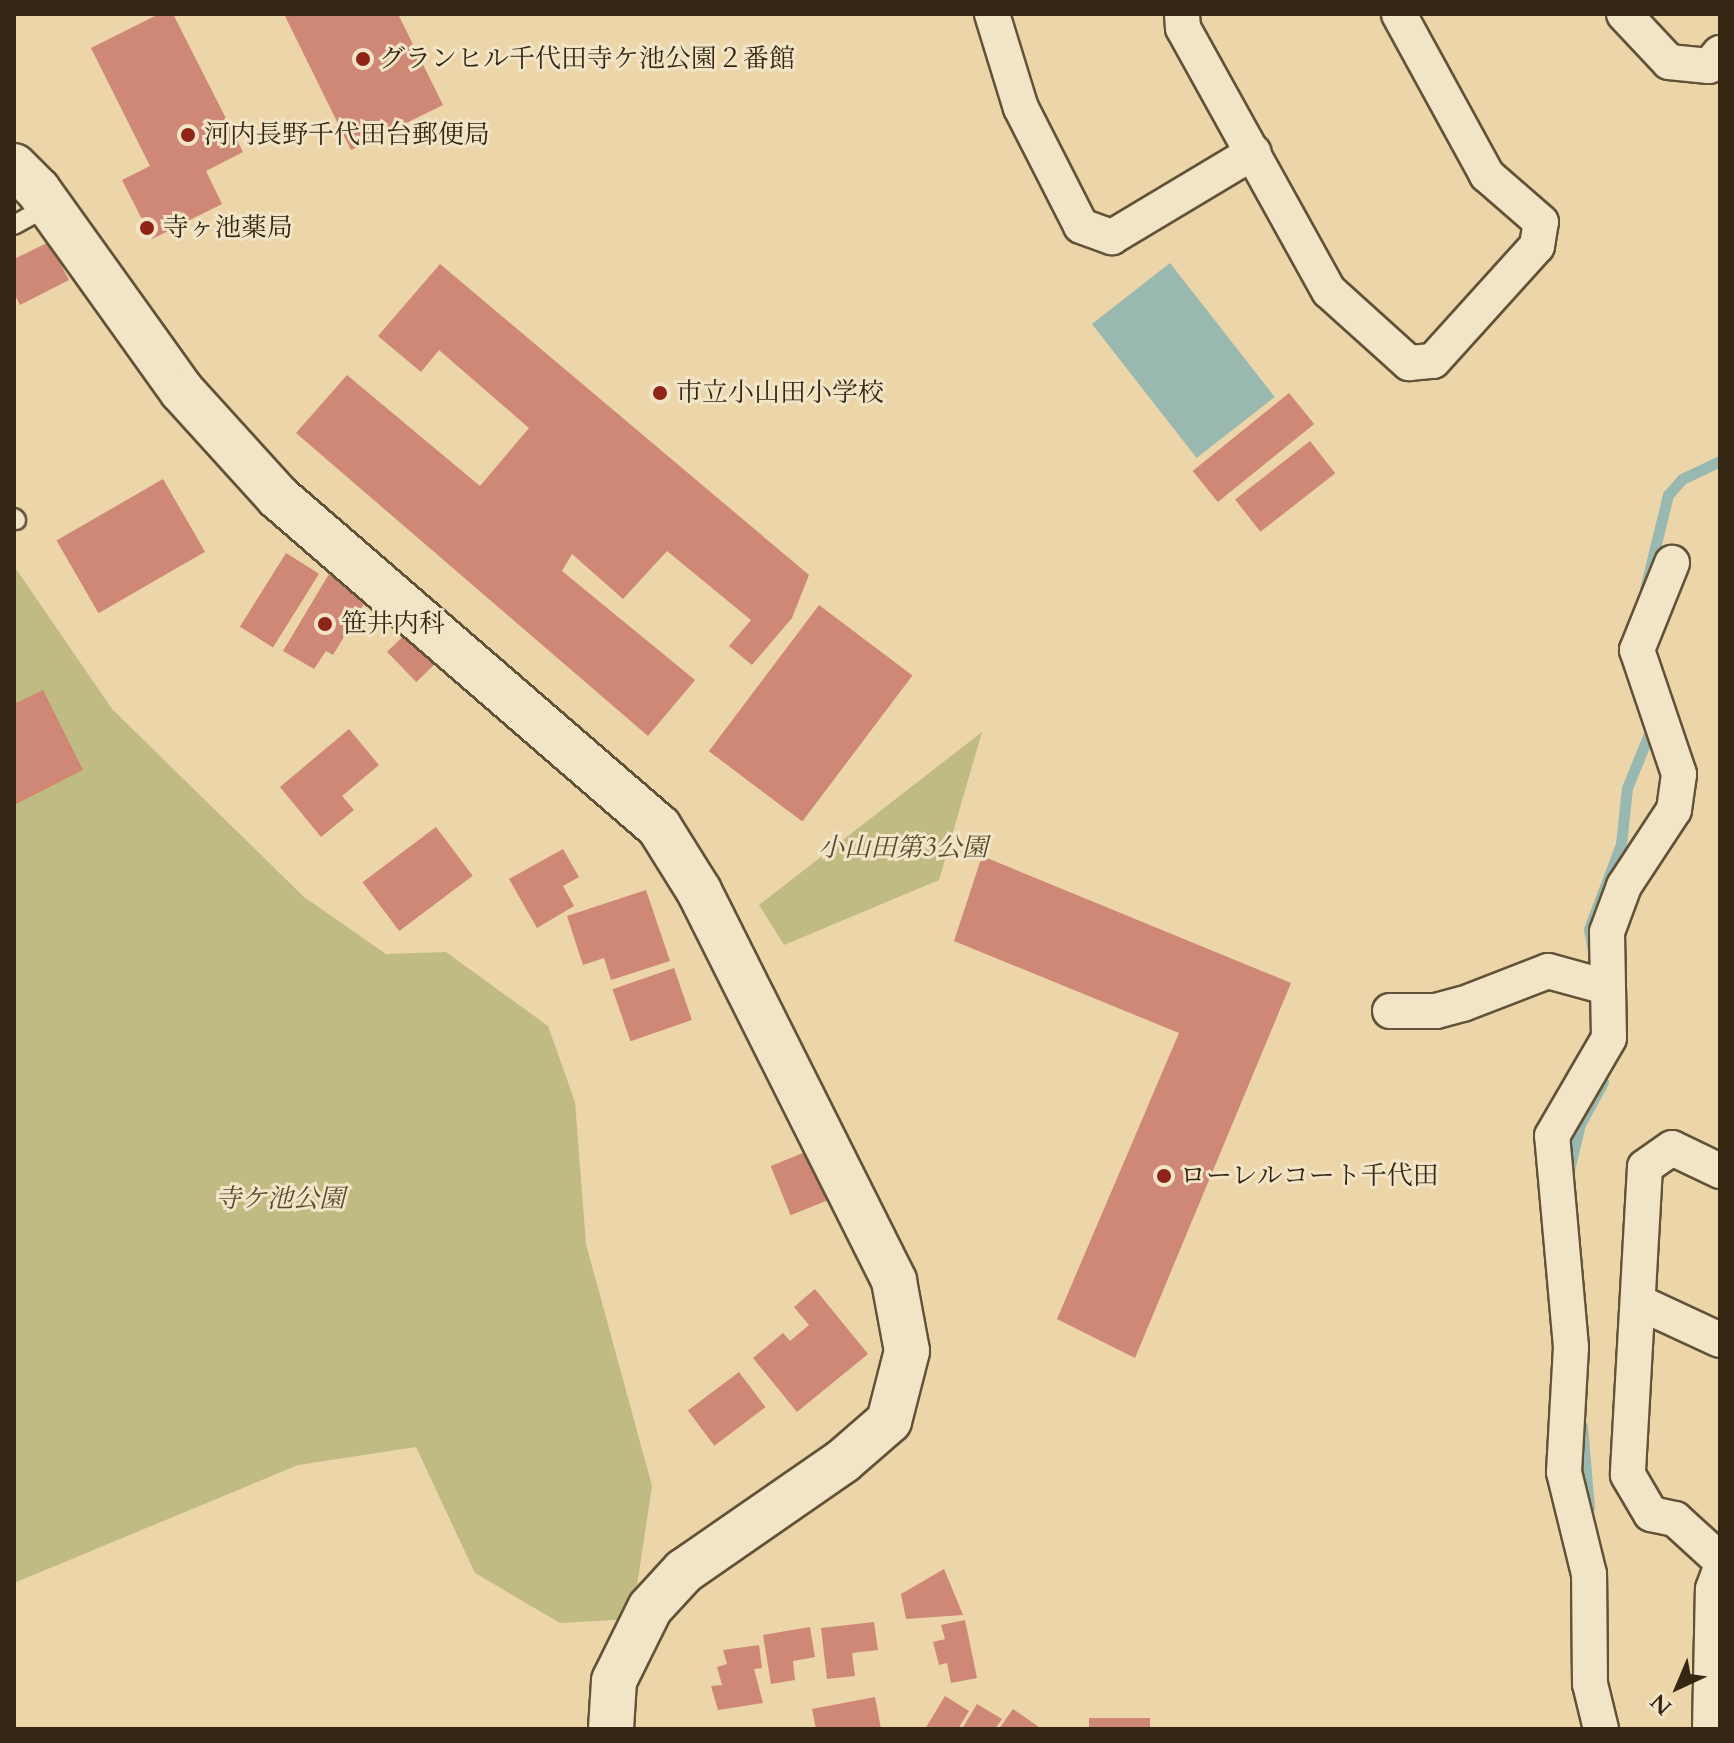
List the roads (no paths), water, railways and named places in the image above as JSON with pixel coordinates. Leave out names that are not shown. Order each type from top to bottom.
[{"type":"street","points":[[992,14],[1021,108],[1081,226],[1112,237],[1254,152]]},
{"type":"street","points":[[1182,14],[1183,28],[1329,291],[1409,363],[1433,361],[1537,246],[1541,222],[1487,175],[1399,14]]},
{"type":"street","points":[[1624,14],[1669,62],[1709,66],[1720,53]]},
{"type":"street","points":[[25,198],[182,391],[278,497],[659,827],[699,891],[894,1281],[907,1351],[889,1421],[843,1461],[684,1571],[650,1608],[614,1681],[611,1729]]},
{"type":"street","points":[[1601,1729],[1590,1684],[1589,1574],[1564,1472],[1571,1347],[1552,1136],[1609,1038],[1607,932],[1624,886],[1674,810],[1679,774],[1637,650],[1672,563]]},
{"type":"street","points":[[1390,1011],[1449,1008],[1548,971],[1606,987]]},
{"type":"street","points":[[1720,1171],[1672,1148],[1645,1167],[1628,1475],[1651,1514],[1675,1519],[1720,1560]]},
{"type":"street","points":[[1638,1302],[1720,1340]]},
{"type":"street","points":[[1710,1729],[1713,1589],[1720,1570]]},
{"type":"water","points":[[1170,263],[1275,397],[1197,458],[1092,324]]},
{"type":"waterway","points":[[1645,589],[1668,495],[1682,479],[1720,461]]},
{"type":"waterway","points":[[1592,947],[1589,929],[1621,844],[1627,788],[1653,724]]},
{"type":"waterway","points":[[1568,1174],[1580,1124],[1603,1082]]},
{"type":"waterway","points":[[1582,1426],[1589,1508]]},
{"type":"place","name":"グランヒル千代田寺ケ池公園２番館","points":[[363,59]]},
{"type":"place","name":"河内長野千代田台郵便局","points":[[188,135]]},
{"type":"place","name":"寺ヶ池薬局","points":[[147,228]]},
{"type":"place","name":"市立小山田小学校","points":[[660,393]]},
{"type":"place","name":"笹井内科","points":[[325,624]]},
{"type":"place","name":"ローレルコート千代田","points":[[1164,1176]]},
{"type":"park label","name":"小山田第3公園","points":[[903,848]]},
{"type":"park label","name":"寺ケ池公園","points":[[280,1199]]}]
